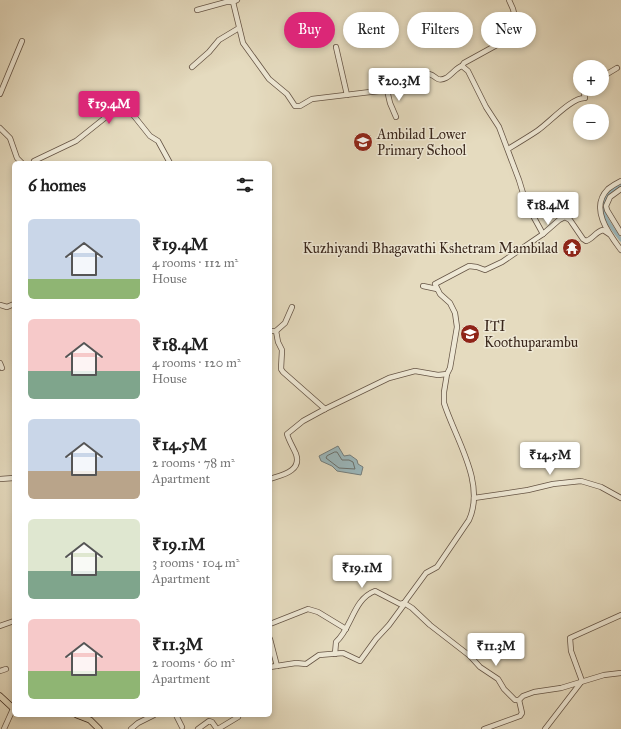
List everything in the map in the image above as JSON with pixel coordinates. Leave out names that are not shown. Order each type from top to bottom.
[{"type":"main road","points":[[0,696],[12,707]]},
{"type":"main road","points":[[82,717],[90,720],[99,729]]},
{"type":"street","points":[[197,10],[235,1],[243,43],[269,79],[286,94],[295,106],[300,106],[312,99],[398,88],[429,74],[439,79],[448,77],[457,67],[462,66],[464,63],[504,41],[520,37],[513,9],[509,0]]},
{"type":"street","points":[[192,67],[209,52],[219,40],[239,28]]},
{"type":"street","points":[[0,94],[22,41]]},
{"type":"street","points":[[336,47],[347,95]]},
{"type":"street","points":[[462,66],[468,71],[486,107],[499,127],[520,180],[520,187],[526,203],[543,234]]},
{"type":"street","points":[[609,72],[617,68]]},
{"type":"street","points":[[388,90],[390,103],[396,118]]},
{"type":"street","points":[[508,148],[538,130],[566,107],[581,97],[585,98],[585,96]]},
{"type":"street","points":[[37,161],[76,141],[121,105],[126,106],[150,136],[158,141],[169,161]]},
{"type":"street","points":[[0,128],[10,138],[17,158],[20,161]]},
{"type":"street","points":[[621,180],[608,190],[601,199],[599,205],[599,211],[609,234],[621,250]]},
{"type":"street","points":[[621,189],[610,197],[606,206],[621,233]]},
{"type":"street","points":[[272,667],[296,663],[306,664],[319,655],[343,653],[360,661],[376,639],[389,625],[426,573],[437,567],[472,514],[474,498],[473,484],[468,464],[444,402],[447,374],[450,368],[457,327],[456,313],[450,303],[440,294],[435,284],[469,266],[484,270],[502,262],[565,217],[570,220],[586,241],[598,231],[602,230],[609,234]]},
{"type":"street","points":[[423,286],[437,289]]},
{"type":"street","points":[[0,305],[7,308],[12,305]]},
{"type":"street","points":[[272,331],[276,331],[285,323],[292,307]]},
{"type":"street","points":[[276,331],[278,342],[282,350],[281,368],[283,372],[325,409]]},
{"type":"street","points":[[272,478],[295,468],[297,461],[296,456],[287,434],[303,421],[389,378],[415,371],[438,375],[447,374]]},
{"type":"street","points":[[0,479],[12,478]]},
{"type":"street","points":[[474,498],[528,490],[553,484],[581,481],[601,487],[621,498]]},
{"type":"street","points":[[335,654],[336,642],[342,637],[357,607],[375,591],[400,604],[404,603],[412,608],[430,625],[470,656],[480,667],[498,679],[504,689],[515,700],[519,700]]},
{"type":"street","points":[[272,623],[308,609],[318,612],[346,629]]},
{"type":"street","points":[[582,682],[571,651],[570,638],[621,615]]},
{"type":"street","points":[[0,626],[12,622]]},
{"type":"street","points":[[272,646],[277,666]]},
{"type":"street","points":[[0,671],[6,668]]},
{"type":"street","points":[[519,700],[523,696],[534,692],[560,688],[604,675],[621,673]]},
{"type":"street","points":[[545,729],[582,682]]},
{"type":"street","points":[[484,729],[520,716],[522,713],[519,700]]},
{"type":"street","points":[[4,729],[12,713]]},
{"type":"street","points":[[131,729],[150,717]]},
{"type":"street","points":[[177,717],[182,727]]},
{"type":"street","points":[[198,729],[209,721],[212,722],[217,729],[236,717]]},
{"type":"water","points":[[338,446],[344,456],[350,455],[363,467],[361,475],[337,471],[332,466],[321,461],[319,456]]},
{"type":"waterway","points":[[621,184],[610,192],[603,203],[606,217],[621,240]]},
{"type":"place","name":"Ambilad Lower Primary School","points":[[363,142]]},
{"type":"place","name":"Kuzhiyandi Bhagavathi Kshetram Mambilad","points":[[572,248]]},
{"type":"place","name":"ITI Koothuparambu","points":[[470,334]]}]
